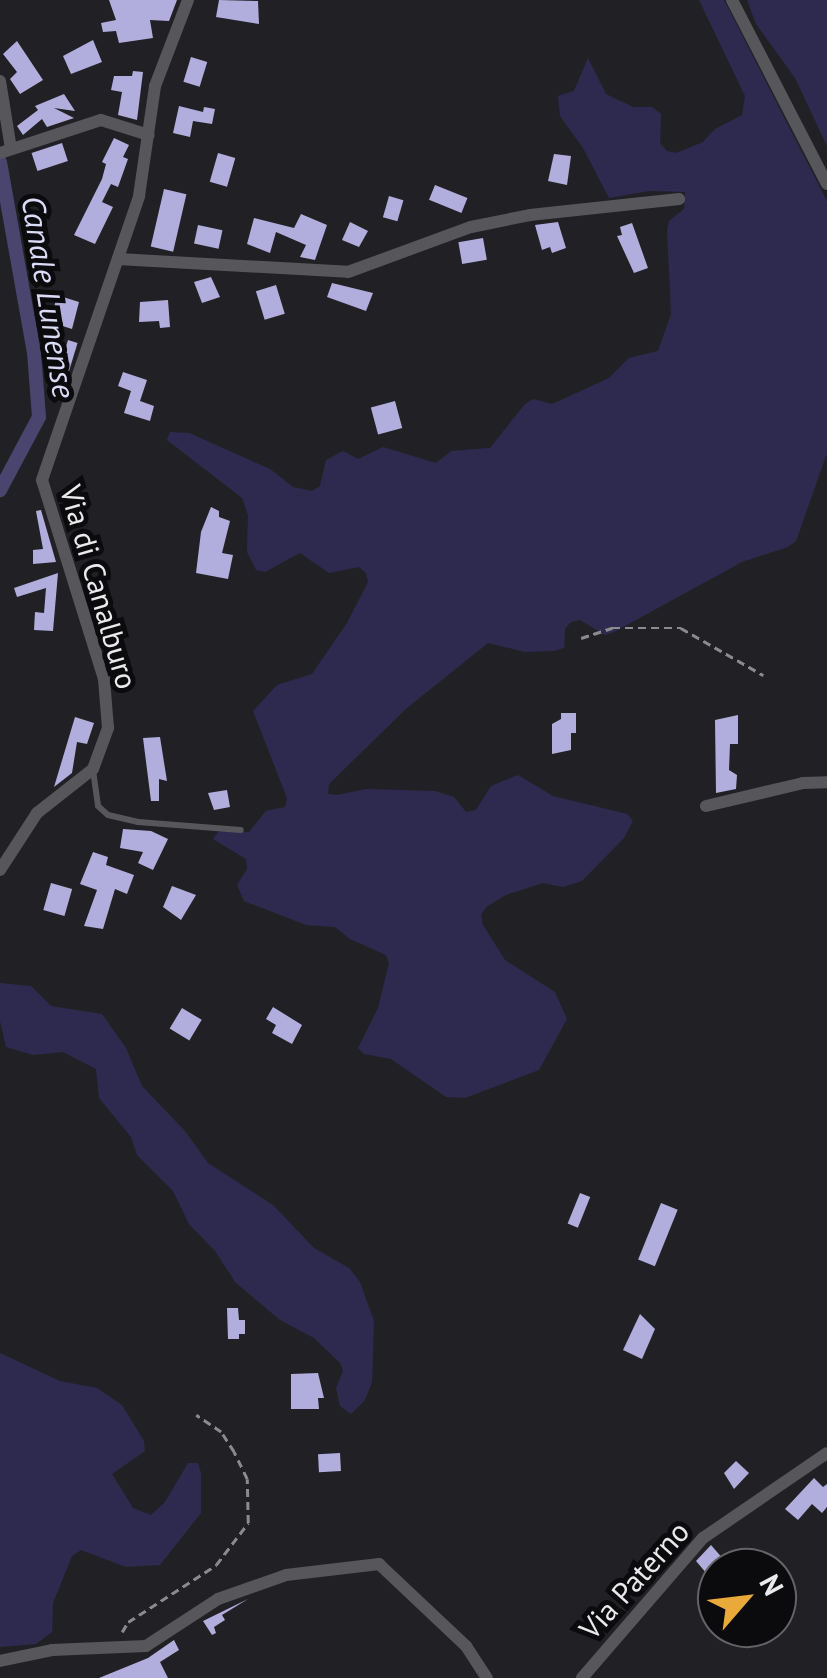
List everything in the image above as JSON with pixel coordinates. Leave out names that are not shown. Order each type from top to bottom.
[{"type":"street","name":"Via di Canalburo","points":[[93,769],[110,715],[104,679],[70,580],[42,480],[144,175],[164,53],[188,0]]},
{"type":"street","points":[[732,0],[827,184]]},
{"type":"street","points":[[0,81],[5,151],[100,120],[149,135]]},
{"type":"street","points":[[118,259],[348,272],[471,227],[530,215],[680,199]]},
{"type":"street","points":[[0,870],[37,814],[93,769]]},
{"type":"street","points":[[706,806],[803,783],[827,782]]},
{"type":"street","name":"Via Paterno","points":[[582,1678],[703,1538],[827,1453]]},
{"type":"street","points":[[0,1661],[52,1650],[146,1646],[218,1599],[286,1574],[379,1564],[466,1646],[488,1678]]},
{"type":"lane","points":[[93,769],[98,806],[108,815],[138,822],[240,830]]},
{"type":"path","points":[[581,638],[612,628],[681,628],[763,675]]},
{"type":"path","points":[[118,1648],[128,1622],[216,1565],[248,1523],[247,1479],[234,1452],[222,1432],[196,1415]]},
{"type":"shaded area","points":[[699,0],[724,0],[827,201],[827,453],[796,541],[788,547],[742,562],[605,635],[580,620],[565,629],[564,648],[554,651],[525,652],[488,643],[407,708],[329,784],[328,794],[337,795],[366,789],[435,791],[454,797],[466,812],[476,810],[491,786],[518,775],[553,796],[627,814],[633,821],[624,838],[582,881],[563,887],[543,883],[506,895],[486,907],[481,915],[483,925],[505,960],[555,992],[567,1019],[539,1070],[465,1098],[446,1097],[391,1059],[364,1054],[358,1048],[378,1008],[389,963],[386,955],[350,939],[335,927],[306,925],[244,901],[237,885],[247,869],[246,859],[213,839],[219,831],[249,832],[266,811],[285,807],[287,798],[253,711],[277,685],[312,674],[347,623],[368,582],[366,573],[359,567],[329,573],[300,553],[265,572],[256,570],[247,552],[248,515],[242,498],[167,440],[170,432],[189,433],[270,469],[293,487],[312,491],[320,486],[326,460],[343,451],[358,459],[383,447],[436,463],[451,451],[490,448],[533,399],[552,404],[609,378],[629,358],[658,351],[671,314],[667,230],[669,221],[684,209],[685,192],[649,191],[609,198],[583,148],[560,116],[558,96],[574,91],[588,58],[606,94],[633,107],[652,107],[661,114],[660,143],[667,151],[676,153],[703,142],[715,129],[742,115],[745,96]]},
{"type":"shaded area","points":[[747,0],[827,0],[827,146],[795,78],[756,24]]},
{"type":"shaded area","points":[[0,983],[31,986],[51,1006],[102,1014],[126,1048],[142,1086],[185,1131],[208,1163],[273,1205],[314,1248],[349,1268],[360,1282],[374,1321],[372,1382],[365,1400],[351,1414],[340,1406],[336,1388],[343,1371],[340,1363],[314,1338],[280,1320],[236,1283],[215,1251],[189,1224],[173,1191],[137,1155],[131,1137],[99,1098],[96,1069],[63,1052],[33,1055],[6,1047],[0,1021]]},
{"type":"shaded area","points":[[0,1353],[60,1381],[97,1388],[122,1405],[144,1441],[145,1451],[112,1474],[133,1508],[151,1515],[165,1502],[188,1463],[198,1463],[201,1513],[160,1565],[126,1567],[81,1550],[72,1556],[53,1603],[52,1632],[36,1644],[0,1647]]},
{"type":"building","points":[[109,0],[177,0],[169,21],[150,20],[153,38],[119,43],[116,31],[103,32],[101,23],[116,20]]},
{"type":"building","points":[[219,0],[258,1],[259,24],[216,17]]},
{"type":"building","points":[[93,40],[102,62],[71,74],[63,56]]},
{"type":"building","points":[[17,41],[43,80],[20,94],[10,79],[17,72],[3,54]]},
{"type":"building","points":[[191,57],[207,62],[200,87],[183,82]]},
{"type":"building","points":[[133,71],[143,72],[137,120],[118,115],[122,92],[111,90],[114,76],[132,76]]},
{"type":"building","points":[[64,94],[75,111],[54,108],[74,118],[47,127],[42,119],[23,135],[17,126],[38,110],[35,106]]},
{"type":"building","points":[[179,106],[203,112],[204,107],[215,109],[212,124],[193,121],[190,137],[173,133]]},
{"type":"building","points":[[114,138],[129,145],[123,157],[128,159],[118,187],[111,184],[102,202],[113,207],[95,244],[74,235],[102,179],[106,164],[102,162]]},
{"type":"building","points":[[62,143],[68,161],[37,171],[32,153]]},
{"type":"building","points":[[218,153],[235,158],[227,187],[210,182]]},
{"type":"building","points":[[554,154],[571,156],[567,185],[548,181]]},
{"type":"building","points":[[435,185],[467,198],[461,213],[429,200]]},
{"type":"building","points":[[164,189],[186,194],[173,252],[151,246]]},
{"type":"building","points":[[389,196],[403,200],[397,221],[383,217]]},
{"type":"building","points":[[301,214],[327,225],[315,260],[300,257],[306,245],[276,232],[270,253],[247,244],[254,218],[294,228]]},
{"type":"building","points":[[350,222],[368,231],[359,247],[342,240]]},
{"type":"building","points":[[558,222],[566,248],[552,253],[550,247],[542,250],[535,225]]},
{"type":"building","points":[[632,223],[648,268],[634,273],[617,236],[622,235],[620,227]]},
{"type":"building","points":[[198,225],[222,230],[219,249],[194,244]]},
{"type":"building","points":[[483,238],[487,260],[462,264],[458,242]]},
{"type":"building","points":[[211,277],[220,297],[202,303],[194,282]]},
{"type":"building","points":[[332,283],[373,293],[366,311],[327,297]]},
{"type":"building","points":[[276,285],[285,314],[265,320],[256,291]]},
{"type":"building","points":[[63,297],[79,302],[72,329],[50,322],[56,300],[62,302]]},
{"type":"building","points":[[168,300],[170,327],[160,328],[159,321],[139,322],[140,302]]},
{"type":"building","points":[[68,340],[78,343],[62,393],[53,390]]},
{"type":"building","points":[[123,372],[147,380],[140,401],[154,406],[150,421],[124,413],[131,391],[118,386]]},
{"type":"building","points":[[395,401],[402,428],[378,435],[371,407]]},
{"type":"building","points":[[211,507],[219,511],[219,517],[230,521],[222,553],[233,555],[228,579],[196,573],[201,532]]},
{"type":"building","points":[[41,510],[56,562],[33,564],[33,550],[43,549],[36,511]]},
{"type":"building","points":[[58,573],[53,631],[34,630],[35,612],[44,613],[46,588],[17,597],[14,588]]},
{"type":"building","points":[[561,713],[576,713],[576,733],[571,733],[571,750],[552,754],[552,724],[561,719]]},
{"type":"building","points":[[738,715],[738,744],[730,744],[729,770],[737,775],[736,789],[716,793],[715,720]]},
{"type":"building","points":[[75,717],[94,723],[87,744],[77,742],[72,773],[54,787]]},
{"type":"building","points":[[160,737],[167,781],[159,779],[159,801],[151,801],[143,738]]},
{"type":"building","points":[[227,790],[230,807],[214,810],[208,793]]},
{"type":"building","points":[[123,829],[151,831],[168,839],[153,870],[138,863],[143,852],[120,848]]},
{"type":"building","points":[[93,852],[108,857],[106,865],[134,875],[127,894],[115,889],[103,929],[84,926],[97,890],[80,884]]},
{"type":"building","points":[[51,883],[72,889],[64,916],[43,910]]},
{"type":"building","points":[[172,886],[196,895],[181,920],[163,907]]},
{"type":"building","points":[[273,1007],[302,1025],[292,1044],[272,1033],[276,1025],[266,1019]]},
{"type":"building","points":[[182,1008],[202,1020],[189,1040],[170,1029]]},
{"type":"building","points":[[580,1193],[590,1197],[578,1228],[568,1224]]},
{"type":"building","points":[[661,1203],[678,1210],[655,1266],[638,1260]]},
{"type":"building","points":[[227,1308],[238,1308],[239,1320],[245,1320],[245,1334],[239,1334],[239,1339],[228,1339]]},
{"type":"building","points":[[640,1314],[655,1329],[642,1359],[623,1350]]},
{"type":"building","points":[[318,1373],[324,1398],[318,1398],[319,1409],[291,1409],[291,1374]]},
{"type":"building","points":[[340,1453],[341,1471],[319,1472],[318,1454]]},
{"type":"building","points":[[736,1461],[749,1473],[734,1489],[724,1473]]},
{"type":"building","points":[[814,1478],[823,1487],[827,1484],[827,1507],[822,1513],[812,1504],[798,1520],[785,1509]]},
{"type":"building","points":[[248,1599],[222,1615],[225,1620],[214,1627],[216,1633],[212,1635],[203,1621]]},
{"type":"building","points":[[174,1640],[179,1650],[160,1662],[168,1678],[99,1678],[148,1658]]},
{"type":"waterway","name":"Canale Lunense","points":[[0,162],[34,352],[39,417],[0,490]]}]
